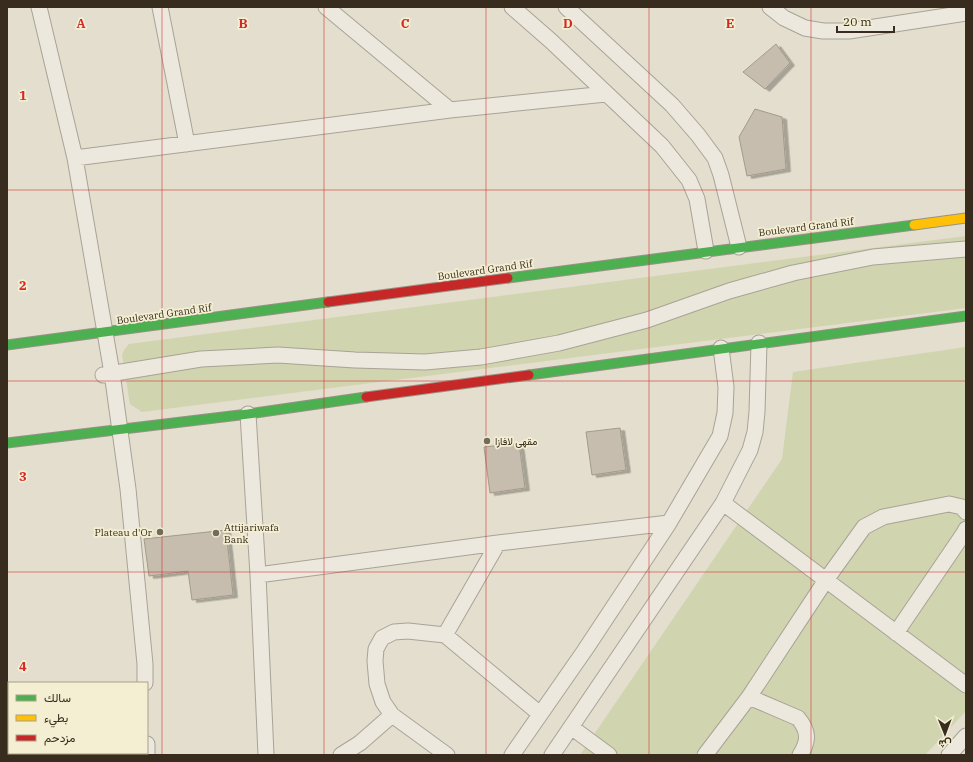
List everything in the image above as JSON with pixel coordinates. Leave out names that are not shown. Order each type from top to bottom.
[{"type":"street","points":[[39,7],[75,158],[105,333],[107,374],[121,429],[146,682]]},
{"type":"street","points":[[160,7],[187,144]]},
{"type":"street","points":[[326,7],[450,110]]},
{"type":"street","points":[[512,7],[551,41],[662,146],[688,180],[697,200],[706,251]]},
{"type":"street","points":[[566,7],[672,105],[698,135],[715,158],[721,175],[739,247]]},
{"type":"street","points":[[770,7],[784,18],[805,28],[823,31],[849,31],[966,13]]},
{"type":"street","points":[[75,158],[450,110],[606,94]]},
{"type":"street","name":"Boulevard Grand Rif","points":[[7,345],[706,251],[966,218]]},
{"type":"street","points":[[107,374],[201,359],[270,356],[425,362],[481,357],[559,343],[647,320],[729,291],[793,273],[873,257],[966,249]]},
{"type":"street","points":[[7,443],[248,414],[721,348],[966,316]]},
{"type":"street","points":[[552,755],[723,503],[750,450],[755,432],[757,412],[759,344]]},
{"type":"street","points":[[512,755],[669,523],[720,436],[725,413],[726,387],[721,348]]},
{"type":"street","points":[[248,414],[258,575],[266,755]]},
{"type":"street","points":[[723,503],[966,685]]},
{"type":"street","points":[[705,755],[749,697],[826,580],[864,527],[883,517],[949,504],[962,507],[966,512]]},
{"type":"street","points":[[258,575],[498,543],[669,523]]},
{"type":"street","points":[[896,633],[966,529]]},
{"type":"street","points":[[445,635],[498,543]]},
{"type":"street","points":[[447,755],[392,715],[383,702],[377,684],[375,661],[376,649],[382,638],[394,632],[430,632],[445,635],[540,714]]},
{"type":"street","points":[[749,697],[798,718],[804,725],[807,735],[805,747],[800,755]]},
{"type":"street","points":[[341,755],[360,743],[392,715]]},
{"type":"street","points":[[571,726],[609,755]]},
{"type":"street","points":[[950,755],[966,736]]},
{"type":"green space","points":[[966,236],[966,308],[142,412],[130,404],[122,355],[129,344]]},
{"type":"green space","points":[[966,347],[966,711],[925,755],[580,755],[782,459],[793,372]]},
{"type":"building","points":[[776,44],[790,63],[765,89],[743,72]]},
{"type":"building","points":[[755,109],[782,117],[786,169],[747,176],[739,137]]},
{"type":"building","points":[[620,428],[626,470],[592,475],[586,432]]},
{"type":"building","points":[[519,443],[525,488],[490,493],[484,447]]},
{"type":"building","points":[[226,530],[233,595],[192,600],[188,571],[149,576],[144,539]]},
{"type":"traffic: fast","points":[[508,278],[914,225]]},
{"type":"traffic: fast","points":[[7,345],[328,302]]},
{"type":"traffic: fast","points":[[529,375],[966,316]]},
{"type":"traffic: fast","points":[[7,443],[248,414],[366,397]]},
{"type":"traffic: slow","points":[[914,225],[966,218]]},
{"type":"traffic: jam","points":[[328,302],[508,278]]},
{"type":"traffic: jam","points":[[366,397],[529,375]]},
{"type":"place","name":"مقهى لافازا","points":[[487,441]]},
{"type":"place","name":"Plateau d'Or","points":[[160,532]]},
{"type":"place","name":"Attijariwafa Bank","points":[[216,533]]}]
